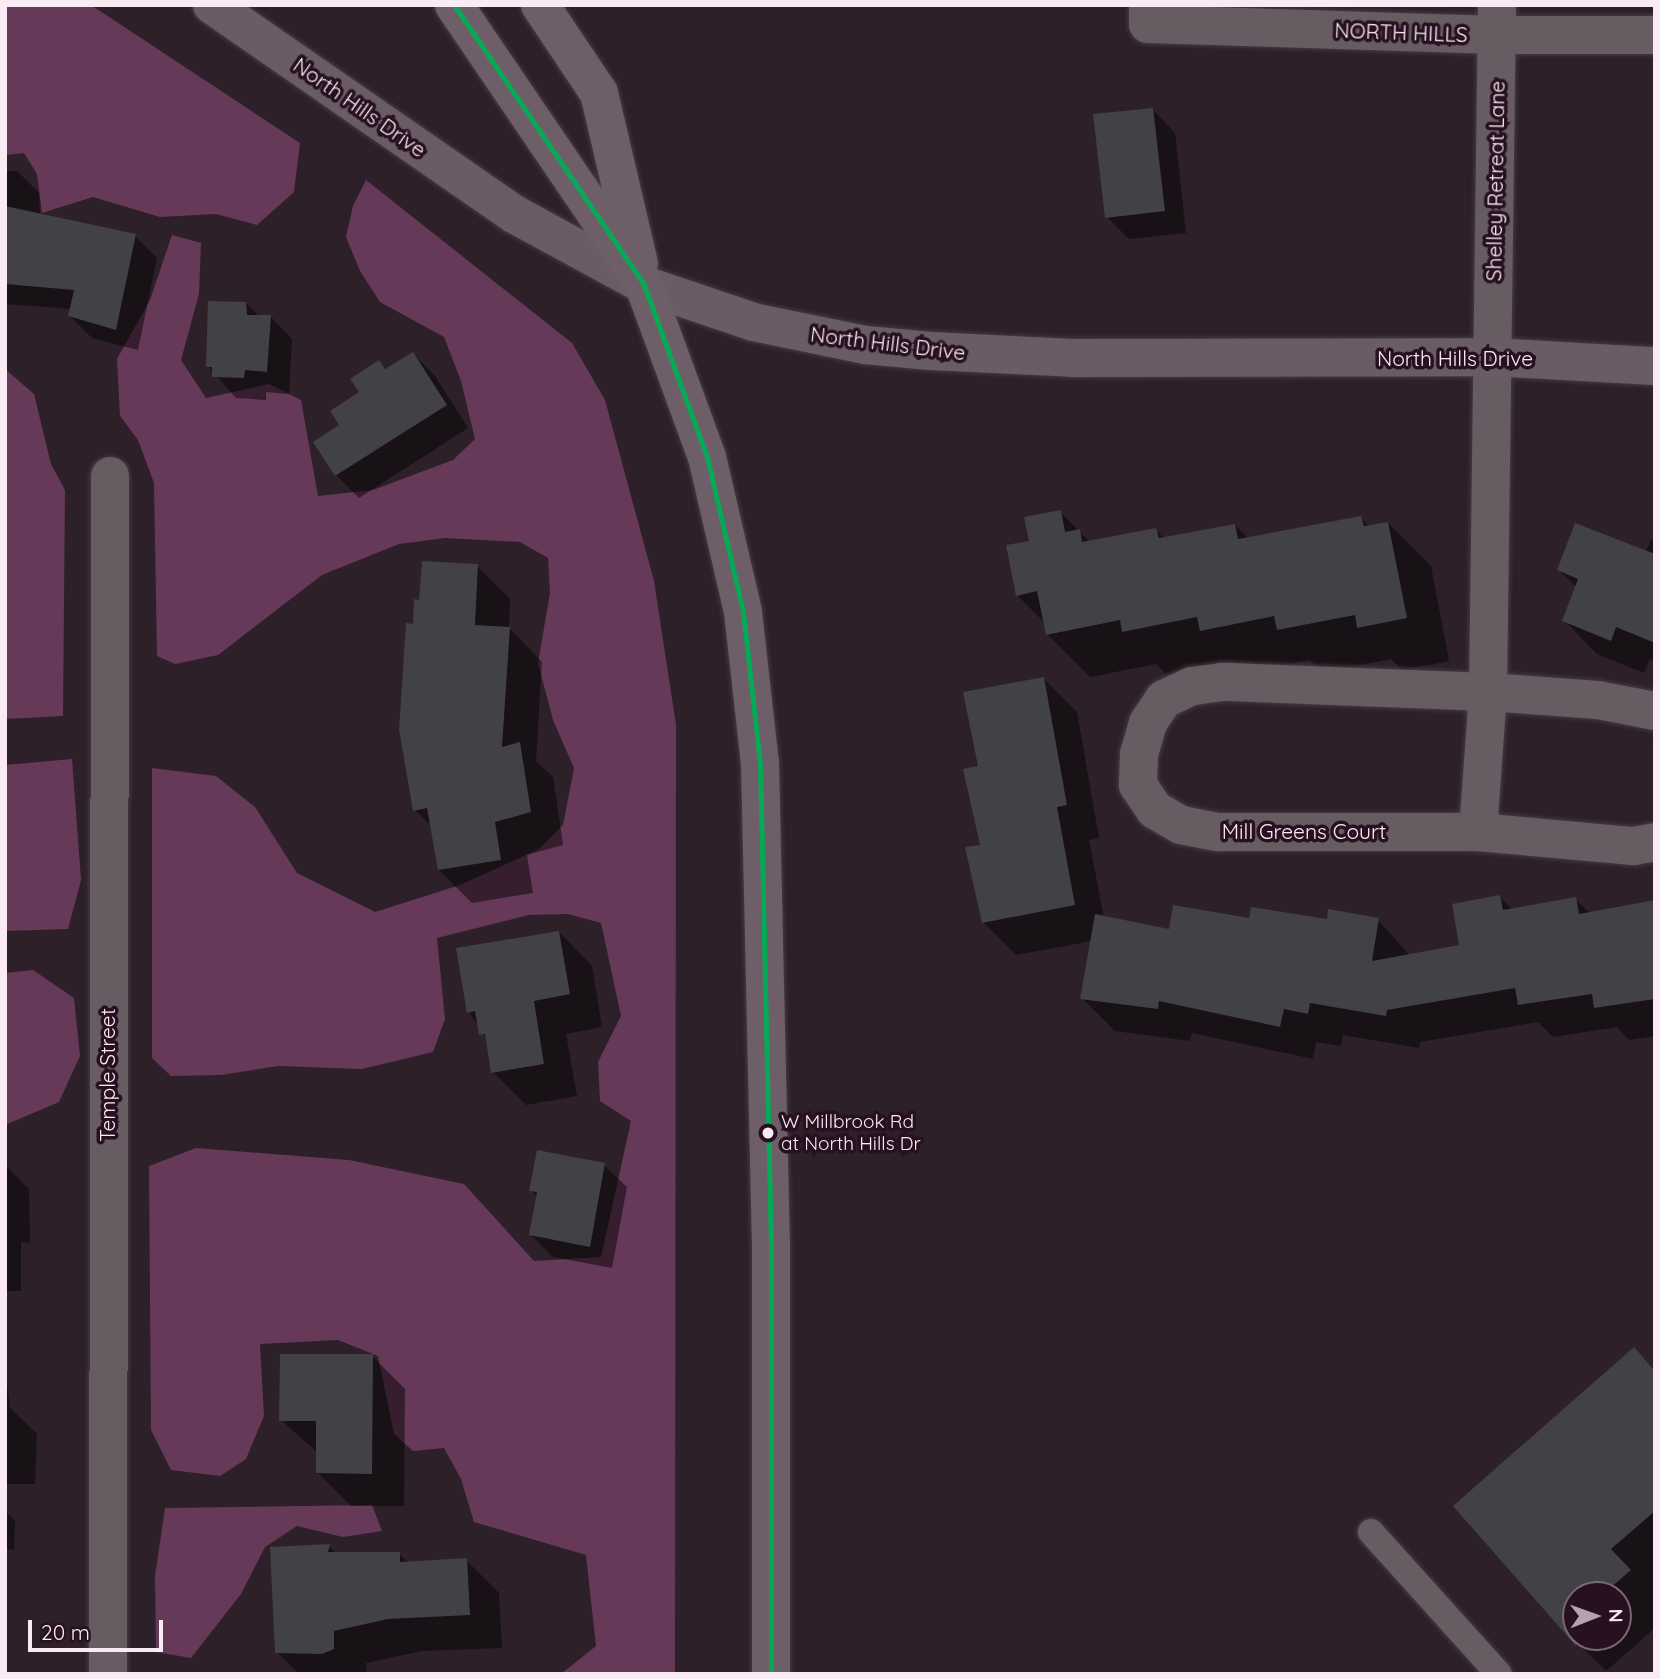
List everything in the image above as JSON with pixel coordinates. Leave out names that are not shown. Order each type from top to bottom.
[{"type":"main road","name":"North Hills Drive","points":[[212,5],[514,214],[644,285],[802,334],[930,351],[1072,358],[1492,357],[1655,366]]},
{"type":"main road","points":[[454,5],[644,285]]},
{"type":"main road","points":[[540,5],[599,93],[644,285],[707,457],[743,612],[760,763],[771,1242],[771,1674]]},
{"type":"street","name":"NORTH HILLS","points":[[1148,15],[1497,20],[1655,35]]},
{"type":"street","name":"Shelley Retreat Lane","points":[[1492,357],[1497,20]]},
{"type":"street","points":[[1478,832],[1488,692],[1492,357]]},
{"type":"street","name":"Temple Street","points":[[108,1674],[110,476]]},
{"type":"street","name":"Mill Greens Court","points":[[1655,711],[1598,700],[1488,692],[1222,682],[1192,686],[1164,699],[1148,723],[1139,754],[1138,785],[1155,810],[1181,825],[1218,832],[1478,832],[1633,846],[1655,842]]},
{"type":"lane","points":[[1371,1532],[1499,1674]]},
{"type":"shaded area","points":[[5,5],[91,5],[300,143],[294,192],[257,225],[216,214],[160,217],[93,197],[42,213],[37,174],[24,153],[5,155]]},
{"type":"shaded area","points":[[366,180],[572,343],[605,400],[654,581],[676,725],[675,1674],[561,1674],[596,1646],[586,1555],[474,1522],[461,1479],[444,1448],[413,1451],[394,1434],[378,1356],[338,1340],[260,1344],[264,1416],[246,1459],[220,1476],[171,1470],[151,1430],[149,1166],[196,1148],[349,1160],[464,1184],[534,1261],[601,1257],[631,1121],[600,1101],[598,1062],[621,1016],[601,923],[568,914],[529,915],[437,938],[445,1019],[433,1052],[362,1069],[278,1066],[221,1075],[171,1076],[152,1058],[152,768],[216,776],[255,807],[297,873],[375,912],[460,885],[539,849],[563,825],[574,768],[553,720],[538,663],[550,593],[548,558],[520,542],[445,538],[399,544],[322,575],[218,655],[175,664],[157,656],[154,483],[138,440],[120,416],[117,359],[150,300],[172,235],[201,243],[199,294],[181,360],[206,398],[269,384],[301,400],[318,496],[373,490],[453,460],[475,439],[461,381],[444,337],[380,302],[360,271],[346,237],[353,206]]},
{"type":"shaded area","points":[[5,369],[34,394],[51,464],[65,490],[63,716],[5,719]]},
{"type":"shaded area","points":[[72,759],[81,880],[68,929],[5,931],[5,765]]},
{"type":"shaded area","points":[[33,970],[74,998],[80,1056],[59,1102],[5,1125],[5,973]]},
{"type":"shaded area","points":[[372,1505],[382,1531],[343,1537],[297,1526],[265,1547],[241,1594],[191,1658],[156,1652],[155,1576],[165,1508]]},
{"type":"building","points":[[1153,108],[1165,211],[1105,218],[1093,114]]},
{"type":"building","points":[[5,206],[136,234],[116,330],[68,316],[74,290],[5,284]]},
{"type":"building","points":[[208,301],[246,302],[247,315],[271,315],[267,372],[245,370],[244,378],[212,377],[212,367],[206,367]]},
{"type":"building","points":[[413,352],[447,405],[335,476],[313,442],[339,425],[330,411],[359,392],[350,379],[379,360],[385,369]]},
{"type":"building","points":[[1061,510],[1065,532],[1080,529],[1082,542],[1156,528],[1159,538],[1235,524],[1238,539],[1361,516],[1364,526],[1388,522],[1407,618],[1357,628],[1355,615],[1277,630],[1274,616],[1200,631],[1197,617],[1122,632],[1120,620],[1046,635],[1037,591],[1016,596],[1006,545],[1029,541],[1024,517]]},
{"type":"building","points":[[1575,523],[1655,554],[1655,643],[1616,627],[1611,641],[1562,621],[1578,579],[1557,570]]},
{"type":"building","points":[[422,561],[478,564],[475,625],[510,627],[502,747],[520,742],[531,812],[495,822],[501,860],[438,870],[427,808],[413,811],[399,729],[406,623],[413,624],[414,599],[419,600]]},
{"type":"building","points":[[1044,677],[1067,805],[1057,807],[1075,905],[982,923],[965,847],[980,845],[963,769],[978,766],[963,692]]},
{"type":"building","points":[[1500,895],[1503,910],[1576,897],[1579,914],[1655,900],[1655,999],[1594,1008],[1592,994],[1518,1005],[1515,988],[1387,1010],[1386,1016],[1310,1003],[1308,1014],[1284,1009],[1280,1027],[1159,1001],[1158,1009],[1080,999],[1095,914],[1169,929],[1173,905],[1249,918],[1251,907],[1327,919],[1328,909],[1379,918],[1372,961],[1459,945],[1452,904]]},
{"type":"building","points":[[559,931],[570,994],[534,1001],[544,1064],[491,1073],[485,1034],[479,1035],[475,1011],[467,1013],[456,948]]},
{"type":"building","points":[[537,1150],[605,1163],[590,1247],[529,1235],[537,1192],[529,1191]]},
{"type":"building","points":[[1634,1347],[1655,1371],[1655,1511],[1611,1549],[1631,1570],[1618,1581],[1562,1581],[1562,1630],[1453,1506]]},
{"type":"building","points":[[280,1354],[373,1354],[372,1474],[316,1473],[316,1421],[279,1421]]},
{"type":"building","points":[[330,1544],[328,1552],[400,1552],[400,1562],[467,1558],[470,1615],[388,1619],[334,1631],[334,1649],[322,1654],[275,1653],[270,1547]]},
{"type":"transit line","points":[[454,5],[644,285],[707,457],[743,612],[760,763],[771,1242],[771,1674]]},
{"type":"place","name":"W Millbrook Rd at North Hills Dr","points":[[768,1133]]}]
